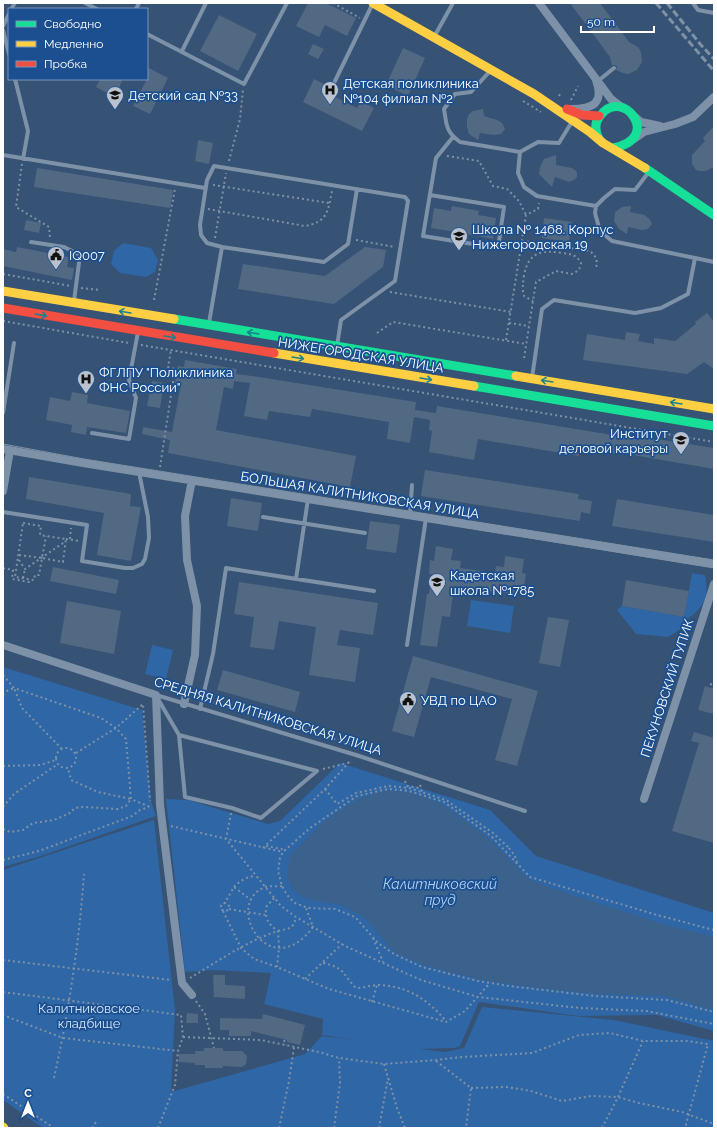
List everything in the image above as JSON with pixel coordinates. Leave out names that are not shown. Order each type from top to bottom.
[{"type":"main road","points":[[373,3],[492,69],[547,103],[573,120],[603,143],[632,160],[714,216]]},
{"type":"main road","points":[[547,103],[567,109],[578,115],[589,117],[601,114],[614,107],[625,109],[634,116],[637,128],[628,149],[632,160]]},
{"type":"main road","points":[[599,139],[596,128],[601,114]]},
{"type":"main road","points":[[613,148],[619,148],[632,141]]},
{"type":"main road","name":"НИЖЕГОРОДСКАЯ УЛИЦА","points":[[3,291],[714,409]]},
{"type":"main road","name":"НИЖЕГОРОДСКАЯ УЛИЦА","points":[[3,308],[138,332],[714,426]]},
{"type":"street","points":[[539,3],[611,99],[625,109]]},
{"type":"street","points":[[567,109],[585,108],[595,105],[598,100],[599,93],[596,78]]},
{"type":"street","points":[[601,114],[607,105],[608,94]]},
{"type":"street","points":[[632,141],[644,132],[675,124],[693,117],[714,97]]},
{"type":"street","points":[[634,116],[641,122],[662,127]]},
{"type":"street","points":[[3,491],[6,449]]},
{"type":"street","name":"БОЛЬШАЯ КАЛИТНИКОВСКАЯ УЛИЦА","points":[[6,449],[138,472],[714,564]]},
{"type":"street","points":[[184,704],[195,655],[197,606],[187,560],[185,516],[192,480]]},
{"type":"street","name":"ПЕКУНОВСКИЙ ТУПИК","points":[[644,799],[714,584]]},
{"type":"street","name":"СРЕДНЯЯ КАЛИТНИКОВСКАЯ УЛИЦА","points":[[3,645],[156,695]]},
{"type":"street","points":[[156,695],[160,805],[182,983],[192,995]]},
{"type":"lane","points":[[84,3],[95,8]]},
{"type":"lane","points":[[182,51],[206,3]]},
{"type":"lane","points":[[148,34],[244,84],[287,3]]},
{"type":"lane","points":[[336,82],[373,3]]},
{"type":"lane","points":[[434,37],[453,3]]},
{"type":"lane","points":[[693,3],[698,10],[714,13]]},
{"type":"lane","points":[[3,26],[8,16]]},
{"type":"lane","points":[[3,30],[8,50]]},
{"type":"lane","points":[[596,78],[614,68]]},
{"type":"lane","points":[[492,69],[471,92],[455,94],[444,109],[448,130],[453,137],[460,142],[520,152],[538,142],[559,143],[573,120]]},
{"type":"lane","points":[[15,80],[28,131],[23,159]]},
{"type":"lane","points":[[430,195],[504,207],[498,248],[423,236],[436,158],[453,137]]},
{"type":"lane","points":[[520,152],[518,173],[524,187],[537,196],[596,206]]},
{"type":"lane","points":[[3,155],[176,184],[206,186]]},
{"type":"lane","points":[[337,346],[341,320],[395,281],[408,201],[405,197],[357,189],[333,185],[214,166],[206,180],[200,225],[201,234],[207,244],[324,262],[348,244],[357,189]]},
{"type":"lane","points":[[648,171],[635,190],[615,189],[596,206],[595,213],[600,231],[612,241],[714,262]]},
{"type":"lane","points":[[31,242],[64,247],[80,255],[73,303]]},
{"type":"lane","points":[[209,326],[222,247]]},
{"type":"lane","points":[[532,379],[542,309],[554,300],[635,313],[661,308],[688,294],[696,258]]},
{"type":"lane","points":[[92,433],[129,439],[136,398],[129,380],[138,332]]},
{"type":"lane","points":[[3,413],[14,343]]},
{"type":"lane","points":[[3,512],[88,525],[82,561],[125,568],[134,568],[142,564],[146,558],[149,538],[148,517],[138,472]]},
{"type":"lane","points":[[410,515],[412,484]]},
{"type":"lane","points":[[296,579],[308,499]]},
{"type":"lane","points":[[263,517],[364,534]]},
{"type":"lane","points":[[407,645],[426,518]]},
{"type":"lane","points":[[200,709],[213,654],[226,568],[374,591]]},
{"type":"lane","points":[[156,695],[178,734],[185,797],[232,808],[261,818],[317,771]]},
{"type":"lane","name":"СРЕДНЯЯ КАЛИТНИКОВСКАЯ УЛИЦА","points":[[156,695],[356,755],[525,810]]},
{"type":"lane","points":[[178,734],[317,771]]},
{"type":"path","points":[[333,3],[365,20]]},
{"type":"path","points":[[214,245],[227,168],[240,119],[244,84]]},
{"type":"path","points":[[571,100],[578,86]]},
{"type":"path","points":[[523,101],[542,113]]},
{"type":"path","points":[[439,155],[479,161],[493,186],[507,189],[519,201],[526,215],[506,341]]},
{"type":"path","points":[[23,159],[16,207],[49,227],[51,245]]},
{"type":"path","points":[[154,300],[176,184]]},
{"type":"path","points":[[203,208],[304,226],[316,224],[325,216],[330,203],[333,185]]},
{"type":"path","points":[[206,186],[224,186],[330,203]]},
{"type":"path","points":[[526,215],[538,209],[541,196]]},
{"type":"path","points":[[349,239],[400,248]]},
{"type":"path","points":[[522,241],[590,251],[596,256],[598,262],[596,268]]},
{"type":"path","points":[[524,358],[526,344],[529,326],[533,301],[536,282],[556,271],[572,274],[579,270],[581,263],[578,258],[571,254],[546,251],[529,260],[522,290],[524,296],[533,301]]},
{"type":"path","points":[[3,274],[100,290]]},
{"type":"path","points":[[382,291],[511,312]]},
{"type":"path","points":[[3,321],[714,442]]},
{"type":"path","points":[[377,333],[393,322],[526,344]]},
{"type":"path","points":[[509,323],[529,326]]},
{"type":"path","points":[[160,467],[176,369],[168,367],[170,350]]},
{"type":"path","points":[[46,536],[39,576],[35,575],[34,580],[30,579],[29,582],[15,577],[23,523],[42,526],[40,535],[46,536],[66,540]]},
{"type":"path","points":[[70,539],[72,523]]},
{"type":"path","points":[[24,569],[66,540],[70,539],[85,541]]},
{"type":"path","points":[[19,555],[63,562],[66,540]]},
{"type":"path","points":[[18,558],[24,569],[23,580]]},
{"type":"path","points":[[3,568],[13,570],[12,579],[23,580]]},
{"type":"path","points":[[3,675],[14,688],[22,708],[62,749]]},
{"type":"path","points":[[710,684],[714,685]]},
{"type":"path","points":[[3,695],[7,691],[14,688],[101,718],[116,728],[126,739],[131,799],[126,806],[118,809],[75,808],[70,813],[54,820],[33,823],[23,830],[10,832],[3,828]]},
{"type":"path","points":[[202,699],[367,749]]},
{"type":"path","points":[[76,753],[116,728],[143,704],[150,807]]},
{"type":"path","points":[[70,748],[76,753],[76,763],[71,767],[62,768],[56,760],[57,754],[62,749],[70,748]]},
{"type":"path","points":[[263,848],[325,789],[356,755]]},
{"type":"path","points":[[3,766],[40,765],[56,760]]},
{"type":"path","points":[[317,771],[349,763]]},
{"type":"path","points":[[3,807],[14,794],[58,764]]},
{"type":"path","points":[[68,768],[71,780],[98,792],[131,799],[150,807]]},
{"type":"path","points":[[405,788],[403,784],[405,781],[405,784],[410,787],[419,788],[420,785],[422,789],[421,792]]},
{"type":"path","points":[[337,804],[356,793],[388,786],[405,788],[446,800],[493,833],[509,848],[515,856],[517,864]]},
{"type":"path","points":[[714,930],[657,915],[530,877],[491,836],[444,802],[409,791],[388,788],[357,796],[310,828],[283,852],[280,858],[278,870],[282,886],[287,895],[295,903],[305,907],[336,909],[355,917],[378,943],[394,954],[422,967],[489,983],[536,990],[595,996],[667,1000],[714,1012]]},
{"type":"path","points":[[325,789],[339,808]]},
{"type":"path","points":[[3,860],[39,852],[132,816],[140,810],[150,807]]},
{"type":"path","points":[[232,808],[226,839],[281,906],[296,917],[342,944],[421,980],[478,997],[580,1008],[646,1011],[714,1024]]},
{"type":"path","points":[[168,825],[283,852]]},
{"type":"path","points":[[266,846],[286,850]]},
{"type":"path","points":[[507,852],[515,856]]},
{"type":"path","points":[[54,1078],[63,1038],[75,968],[84,874]]},
{"type":"path","points":[[255,876],[248,877],[239,882],[221,906],[241,948],[254,958],[329,989],[446,1022],[465,1011],[489,983]]},
{"type":"path","points":[[282,886],[264,887],[258,892],[248,906],[250,923],[254,932],[266,945],[280,948],[293,945],[305,937],[313,927]]},
{"type":"path","points":[[234,887],[252,900]]},
{"type":"path","points":[[274,898],[266,907],[265,915],[267,921],[278,931],[280,948],[277,967]]},
{"type":"path","points":[[224,904],[228,905],[229,909]]},
{"type":"path","points":[[305,907],[313,927]]},
{"type":"path","points":[[223,910],[226,911],[229,909],[265,915]]},
{"type":"path","points":[[182,983],[259,938],[292,928],[296,917]]},
{"type":"path","points":[[372,935],[384,963]]},
{"type":"path","points":[[305,979],[342,944]]},
{"type":"path","points":[[3,960],[171,980]]},
{"type":"path","points":[[323,963],[335,966],[345,973],[356,988],[377,985],[394,987],[412,992],[436,1009],[446,1022]]},
{"type":"path","points":[[372,1002],[377,985]]},
{"type":"path","points":[[3,992],[181,1015],[183,1037],[178,1051],[175,1085],[158,1128]]},
{"type":"path","points":[[192,995],[205,1014],[214,1048]]},
{"type":"path","points":[[3,1015],[63,1038],[178,1051]]},
{"type":"path","points":[[183,1037],[261,1040],[340,1058],[384,1064],[532,1053],[580,1035],[610,1033],[643,1041],[687,1041],[708,1044],[685,1128]]},
{"type":"path","points":[[284,1040],[286,1045]]},
{"type":"path","points":[[602,1128],[618,1097],[643,1041]]},
{"type":"path","points":[[279,1128],[289,1081],[294,1047]]},
{"type":"path","points":[[334,1128],[340,1083],[340,1058]]},
{"type":"path","points":[[436,1060],[471,1088],[507,1087],[531,1091],[562,1100],[591,1096],[618,1097],[688,1114],[714,1124]]},
{"type":"path","points":[[384,1064],[397,1108],[405,1128]]},
{"type":"path","points":[[379,1128],[388,1078]]},
{"type":"path","points":[[466,1128],[471,1088]]},
{"type":"path","points":[[3,1094],[54,1128]]},
{"type":"path","points":[[92,1128],[96,1122]]},
{"type":"green space","points":[[123,243],[151,248],[158,260],[155,272],[146,277],[120,273],[111,264],[114,251]]},
{"type":"green space","points":[[692,573],[705,575],[705,600],[696,612],[681,624],[681,629],[668,637],[636,634],[617,610],[622,606],[684,617]]},
{"type":"green space","points":[[471,600],[514,606],[510,633],[467,626]]},
{"type":"green space","points":[[152,645],[173,650],[166,679],[145,674]]},
{"type":"green space","points":[[3,667],[142,710],[151,801],[156,816],[41,856],[3,867]]},
{"type":"green space","name":"Калитниковское кладбище","points":[[340,763],[490,810],[536,856],[714,913],[714,1031],[657,1015],[578,1016],[479,1002],[460,1046],[454,1048],[420,1049],[445,1052],[464,1048],[482,1007],[614,1020],[714,1041],[714,1128],[43,1128],[3,1100],[3,870],[154,820],[175,1010],[171,1092],[305,1054],[322,1036],[358,1040],[322,1035],[323,1019],[264,1004],[271,973],[213,970],[185,972],[166,799],[188,800],[268,824],[280,821]]},
{"type":"water","name":"Калитниковский пруд","points":[[386,790],[409,792],[441,803],[489,838],[529,879],[545,886],[659,923],[714,937],[714,1010],[665,996],[598,994],[544,989],[481,980],[423,965],[395,953],[370,923],[359,914],[340,905],[311,900],[303,897],[293,890],[287,876],[290,856],[323,822],[357,799]]},
{"type":"building","points":[[308,3],[326,3],[356,18],[347,36],[325,25],[319,37],[296,26]]},
{"type":"building","points":[[570,3],[600,3],[629,42],[638,47],[641,52],[642,62],[637,70],[628,74],[616,70],[617,66],[612,65],[610,57]]},
{"type":"building","points":[[219,15],[257,34],[238,71],[200,51]]},
{"type":"building","points":[[313,44],[324,49],[318,59],[308,54]]},
{"type":"building","points":[[403,48],[425,58],[408,96],[386,85]]},
{"type":"building","points":[[148,68],[168,78],[150,114],[133,106],[146,80],[148,80]]},
{"type":"building","name":"Детская поликлиника №104 филиал №2","points":[[314,79],[328,86],[325,92],[357,108],[361,101],[374,108],[362,131],[303,102]]},
{"type":"building","points":[[100,80],[123,80],[115,97],[96,87]]},
{"type":"building","points":[[483,109],[484,116],[502,123],[505,129],[501,134],[494,135],[480,133],[478,140],[469,134],[467,119],[469,114],[473,111]]},
{"type":"building","points":[[714,126],[714,167],[706,171],[696,170],[692,164],[692,155],[705,141],[703,138]]},
{"type":"building","points":[[198,140],[213,143],[209,164],[195,161]]},
{"type":"building","points":[[556,155],[556,165],[572,168],[577,172],[577,177],[569,182],[555,177],[552,187],[539,174],[540,167],[544,159]]},
{"type":"building","points":[[37,168],[173,190],[170,208],[34,187]]},
{"type":"building","points":[[452,206],[479,211],[478,215],[496,218],[493,239],[466,234],[465,237],[455,235],[456,232],[431,228],[434,208],[451,211]]},
{"type":"building","points":[[631,206],[630,212],[645,215],[650,220],[652,224],[648,229],[642,230],[628,227],[627,234],[619,229],[614,221],[615,212],[622,207]]},
{"type":"building","points":[[544,218],[572,222],[569,242],[542,238]]},
{"type":"building","points":[[26,220],[41,223],[39,233],[24,230]]},
{"type":"building","points":[[17,247],[69,257],[67,267],[74,268],[72,280],[3,266],[3,249],[16,252]]},
{"type":"building","points":[[365,247],[386,250],[383,267],[334,304],[238,289],[243,264],[325,276]]},
{"type":"building","points":[[707,313],[714,322],[714,369],[704,362],[687,374],[583,360],[587,334],[625,340],[626,332],[640,334],[638,341],[654,344],[654,338],[675,341]]},
{"type":"building","points":[[185,360],[237,369],[236,374],[416,402],[415,410],[436,413],[437,406],[636,439],[637,436],[714,448],[714,469],[633,455],[634,449],[617,446],[616,454],[580,449],[579,456],[478,439],[474,460],[429,452],[432,431],[429,430],[430,420],[414,417],[410,443],[387,439],[389,422],[312,409],[310,417],[269,411],[267,420],[244,416],[250,383],[234,381],[233,389],[224,387],[216,430],[356,456],[350,487],[168,453],[170,440],[142,434],[143,427],[172,432],[181,384],[175,383],[178,366],[184,367]]},
{"type":"building","points":[[152,381],[164,383],[160,408],[147,406]]},
{"type":"building","points":[[72,392],[88,395],[87,403],[130,411],[126,433],[87,427],[86,435],[71,432],[72,425],[46,420],[50,397],[70,401]]},
{"type":"building","points":[[425,470],[579,494],[578,499],[592,501],[590,514],[581,512],[580,521],[421,496]]},
{"type":"building","points":[[29,477],[131,494],[130,506],[141,507],[131,561],[97,555],[104,513],[26,499]]},
{"type":"building","points":[[231,498],[262,503],[258,531],[227,526]]},
{"type":"building","points":[[617,499],[714,515],[714,542],[612,526]]},
{"type":"building","points":[[370,521],[400,525],[396,553],[366,549]]},
{"type":"building","name":"Кадетская школа №1785","points":[[436,546],[453,549],[451,560],[461,561],[460,568],[495,573],[496,566],[504,567],[505,556],[524,559],[522,573],[526,574],[524,587],[520,586],[518,595],[454,586],[450,617],[442,616],[437,647],[420,645],[427,594],[429,594],[432,574],[429,574],[430,560],[434,561]]},
{"type":"building","points":[[53,567],[119,580],[116,594],[50,581]]},
{"type":"building","points":[[626,580],[689,591],[684,617],[622,606]]},
{"type":"building","points":[[239,582],[378,603],[373,635],[340,630],[337,645],[360,648],[355,682],[309,675],[316,627],[279,621],[274,650],[250,647],[254,617],[234,614]]},
{"type":"building","points":[[67,601],[121,611],[114,654],[60,643]]},
{"type":"building","points":[[548,617],[569,620],[560,667],[539,663]]},
{"type":"building","name":"УВД по ЦАО","points":[[413,656],[538,691],[517,766],[495,760],[512,699],[431,677],[414,737],[392,731]]},
{"type":"building","points":[[223,670],[300,692],[295,712],[217,690]]},
{"type":"building","points":[[705,686],[714,689],[714,714],[698,710]]},
{"type":"building","points":[[694,732],[714,738],[714,843],[672,831],[699,743],[691,741]]},
{"type":"building","points":[[213,975],[225,975],[225,985],[245,986],[245,999],[214,997]]},
{"type":"building","points":[[187,1013],[198,1014],[198,1023],[186,1023]]},
{"type":"building","points":[[263,1014],[305,1025],[300,1045],[287,1042],[287,1040],[251,1031],[251,1036],[229,1036],[229,1030],[220,1030],[220,1018],[262,1019]]},
{"type":"building","points":[[204,1048],[223,1048],[223,1051],[242,1051],[247,1056],[246,1064],[242,1067],[223,1066],[223,1068],[205,1068],[205,1065],[179,1062],[179,1054],[195,1054],[195,1051],[204,1051]]},
{"type":"tram line","points":[[3,444],[84,459],[714,560]]},
{"type":"tram line","points":[[3,452],[714,568]]},
{"type":"railway","points":[[656,3],[714,71]]},
{"type":"railway","points":[[667,3],[714,59]]},
{"type":"traffic: fast","points":[[599,139],[596,127],[600,116],[609,108],[618,107],[627,110],[634,117],[637,126],[636,135],[628,143],[613,148]]},
{"type":"traffic: fast","points":[[645,168],[714,215]]},
{"type":"traffic: fast","points":[[174,319],[516,376]]},
{"type":"traffic: fast","points":[[474,386],[714,426]]},
{"type":"traffic: slow","points":[[373,3],[534,94],[590,132],[603,143],[645,168]]},
{"type":"traffic: slow","points":[[3,291],[174,319]]},
{"type":"traffic: slow","points":[[274,353],[474,386]]},
{"type":"traffic: slow","points":[[516,376],[714,409]]},
{"type":"traffic: jam","points":[[567,109],[582,115],[599,116]]},
{"type":"traffic: jam","points":[[3,308],[274,353]]},
{"type":"place","name":"Детская поликлиника №104 филиал №2","points":[[330,105]]},
{"type":"place","name":"Детский сад №33","points":[[115,110]]},
{"type":"place","name":"Школа № 1468. Корпус Нижегородская 19","points":[[459,251]]},
{"type":"place","name":"IQ007","points":[[56,270]]},
{"type":"place","name":"ФГЛПУ \"Поликлиника ФНС России\"","points":[[86,394]]},
{"type":"place","name":"Институт деловой карьеры","points":[[681,455]]},
{"type":"place","name":"Кадетская школа №1785","points":[[437,597]]},
{"type":"place","name":"УВД по ЦАО","points":[[408,715]]}]
